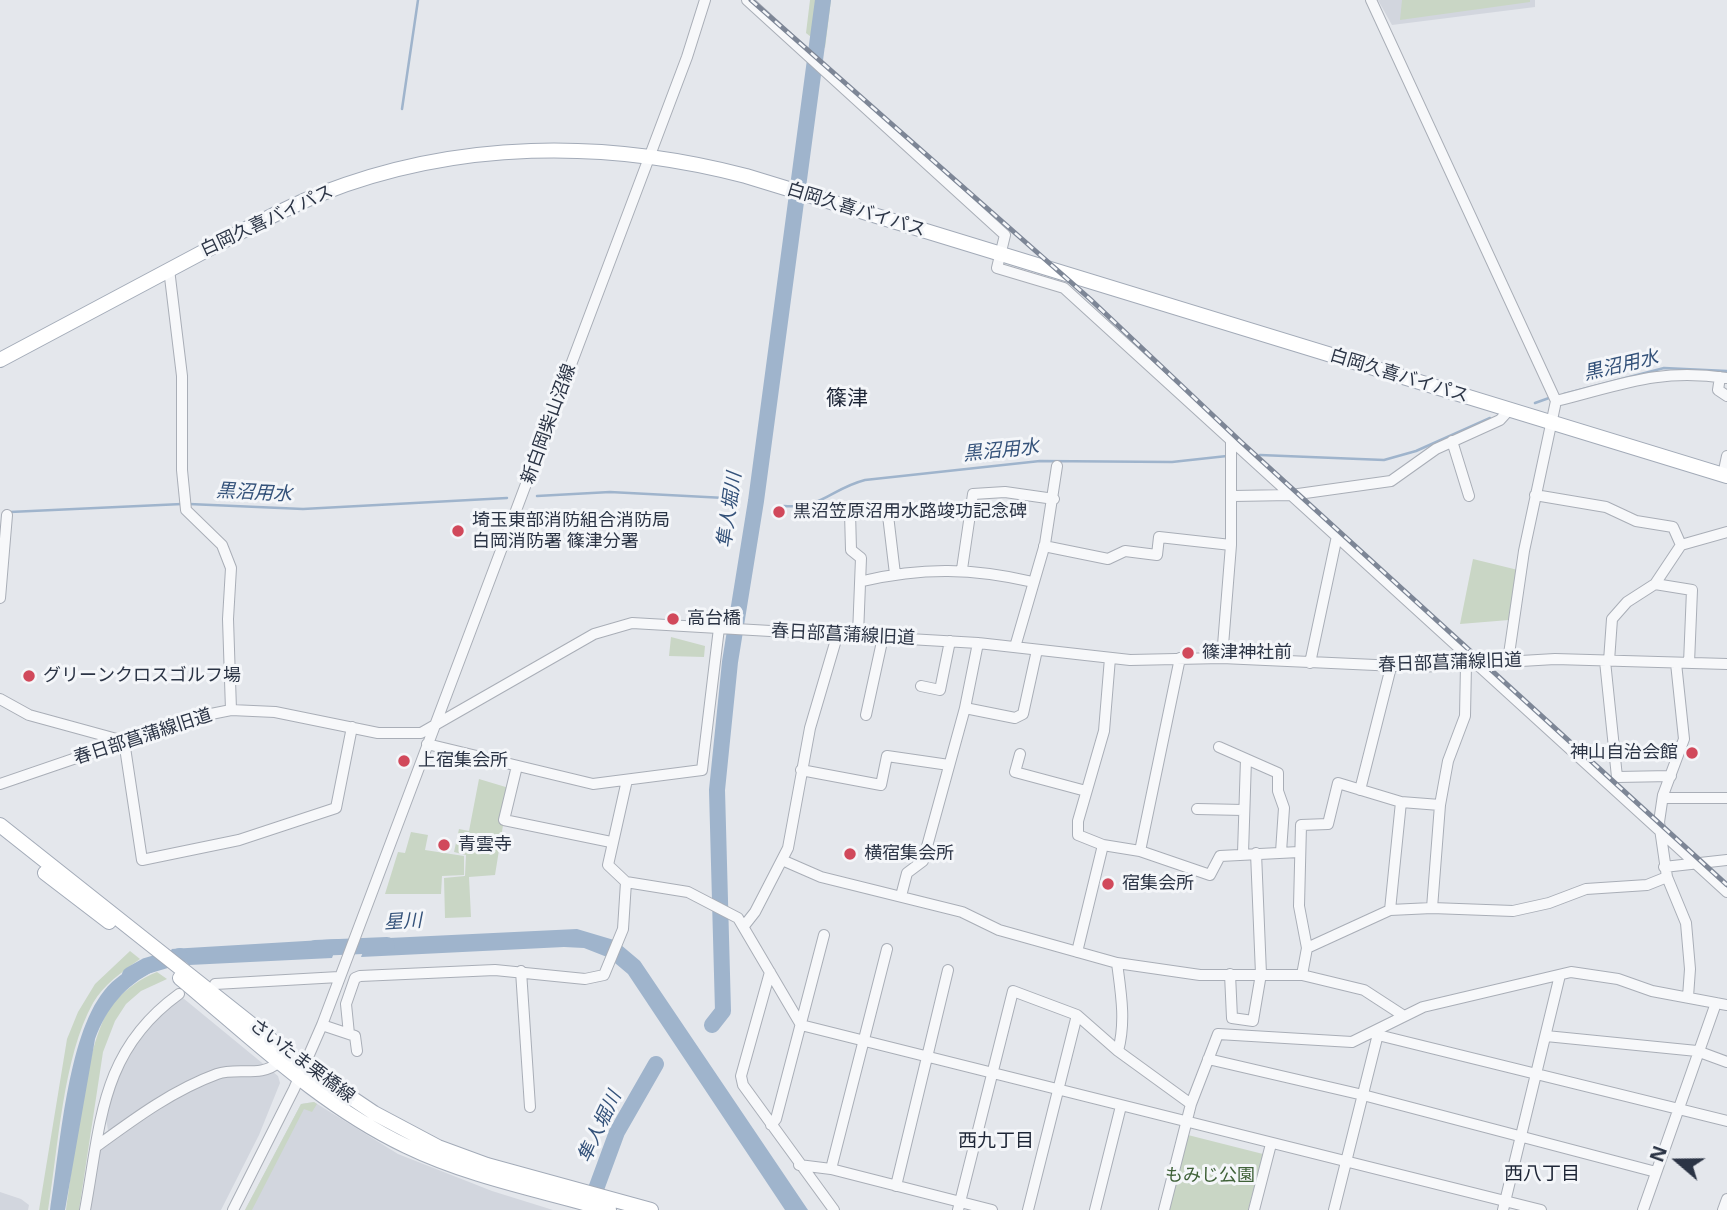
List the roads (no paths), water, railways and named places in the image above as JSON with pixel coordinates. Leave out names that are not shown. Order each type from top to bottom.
[{"type":"main road","name":"白岡久喜バイパス","points":[[0,360],[169,269],[309,199],[417,165],[485,153],[575,149],[649,155],[721,170],[785,188],[1725,475]]},
{"type":"main road","name":"さいたま栗橋線","points":[[0,825],[143,943],[186,985],[279,1062],[438,1147],[604,1205],[651,1210]]},
{"type":"main road","name":"さいたま栗橋線","points":[[0,837],[143,943]]},
{"type":"main road","name":"さいたま栗橋線","points":[[186,985],[302,1072]]},
{"type":"street","name":"新白岡柴山沼線","points":[[341,974],[705,0]]},
{"type":"street","points":[[747,0],[1005,234],[998,268],[1064,288],[1336,536],[1471,664],[1727,892]]},
{"type":"street","points":[[1370,0],[1556,401],[1535,495],[1508,661]]},
{"type":"street","points":[[169,269],[182,376],[186,504],[222,545],[231,568],[228,619],[231,710]]},
{"type":"street","points":[[1556,401],[1646,376],[1685,373],[1723,377],[1718,390],[1727,396]]},
{"type":"street","points":[[1233,496],[1291,495],[1391,481],[1436,449],[1500,420],[1509,410]]},
{"type":"street","points":[[1222,658],[1231,545],[1231,440]]},
{"type":"street","points":[[1452,441],[1469,496]]},
{"type":"street","points":[[1725,475],[1727,456]]},
{"type":"street","points":[[1015,647],[1044,547],[1054,499],[1057,466]]},
{"type":"street","points":[[962,569],[973,494],[1005,492],[1054,499]]},
{"type":"street","points":[[1535,495],[1606,507],[1636,521],[1673,527],[1681,545]]},
{"type":"street","points":[[858,635],[863,581],[862,558],[850,550],[850,512],[887,507],[895,574]]},
{"type":"street","points":[[0,598],[7,515]]},
{"type":"street","points":[[1671,776],[1618,777],[1607,661],[1612,619],[1627,602],[1655,584],[1681,545],[1727,532]]},
{"type":"street","points":[[1310,663],[1336,536]]},
{"type":"street","points":[[1044,547],[1108,559],[1125,551],[1157,555],[1159,537],[1231,545]]},
{"type":"street","points":[[863,581],[895,574],[962,569],[1033,582]]},
{"type":"street","points":[[1655,584],[1692,590],[1689,663]]},
{"type":"street","name":"春日部菖蒲線旧道","points":[[0,784],[196,717],[231,710],[275,712],[409,735],[432,728],[594,634],[613,627],[651,622],[978,643],[1110,658],[1222,658],[1391,667],[1508,661],[1727,664]]},
{"type":"street","points":[[427,744],[593,784],[702,770],[722,628]]},
{"type":"street","points":[[744,926],[755,912],[782,860],[790,838],[810,728],[838,634]]},
{"type":"street","points":[[866,715],[883,637]]},
{"type":"street","points":[[921,686],[940,690],[950,641]]},
{"type":"street","points":[[901,897],[907,873],[923,861],[965,708],[978,643]]},
{"type":"street","points":[[965,708],[1015,718],[1023,714],[1037,650]]},
{"type":"street","points":[[1110,658],[1104,731],[1078,821],[1078,835],[1103,845],[1140,851],[1210,875],[1220,856],[1299,852]]},
{"type":"street","points":[[1140,851],[1180,658]]},
{"type":"street","points":[[1676,663],[1684,740],[1663,798],[1660,830],[1665,872],[1686,923],[1690,969],[1688,997]]},
{"type":"street","points":[[1432,908],[1440,805],[1448,761],[1465,716],[1471,664]]},
{"type":"street","points":[[1360,790],[1391,667]]},
{"type":"street","points":[[0,699],[29,715],[124,741],[142,860],[239,840],[336,808],[352,727]]},
{"type":"street","points":[[1219,747],[1278,773],[1284,808],[1281,852]]},
{"type":"street","points":[[1020,754],[1015,772],[1086,791]]},
{"type":"street","points":[[801,770],[881,785],[887,756],[949,765]]},
{"type":"street","points":[[1243,853],[1246,759]]},
{"type":"street","points":[[517,766],[504,820],[611,842]]},
{"type":"street","points":[[627,780],[608,865],[626,882],[667,886],[702,897],[730,913],[744,926],[801,1025],[1346,1161],[1505,1205],[1541,1210]]},
{"type":"street","points":[[1302,975],[1307,948],[1299,906],[1301,825],[1328,824],[1338,783],[1401,802],[1440,805]]},
{"type":"street","points":[[1663,798],[1727,798]]},
{"type":"street","points":[[1390,910],[1401,802]]},
{"type":"street","points":[[1197,809],[1243,810]]},
{"type":"street","points":[[1076,952],[1103,845]]},
{"type":"street","points":[[1230,974],[1232,1018],[1253,1021],[1261,974],[1256,853]]},
{"type":"street","points":[[782,860],[821,877],[962,912],[999,930],[1117,963],[1200,975],[1302,975],[1364,989],[1404,1016]]},
{"type":"street","points":[[1307,948],[1390,910],[1521,910],[1586,889],[1647,886],[1665,872],[1695,863],[1727,860]]},
{"type":"street","points":[[349,1034],[346,1004],[355,978],[521,971],[585,979],[601,977],[607,971],[619,939],[626,882]]},
{"type":"street","points":[[771,1125],[776,1119],[824,935]]},
{"type":"street","points":[[831,1169],[887,949]]},
{"type":"street","points":[[1117,963],[1123,1008],[1122,1036],[1118,1051]]},
{"type":"street","points":[[896,1186],[948,970]]},
{"type":"street","points":[[521,971],[530,1107]]},
{"type":"street","points":[[770,972],[741,1076],[743,1085],[834,1210]]},
{"type":"street","points":[[1164,1210],[1192,1104],[1219,1034],[1352,1042],[1423,1007],[1571,972],[1618,979],[1652,991],[1721,1004],[1697,1051],[1643,1210]]},
{"type":"street","points":[[215,984],[341,974],[302,1072],[233,1210]]},
{"type":"street","points":[[1505,1205],[1560,975]]},
{"type":"street","points":[[85,1210],[105,1095],[124,1052],[161,1007],[186,985]]},
{"type":"street","points":[[959,1206],[1013,991],[1077,1015],[1118,1051],[1192,1104]]},
{"type":"street","points":[[1028,1210],[1077,1015]]},
{"type":"street","points":[[321,1025],[355,1036],[358,1051]]},
{"type":"street","points":[[1379,1031],[1536,1075],[1727,1121]]},
{"type":"street","points":[[1334,1210],[1379,1031]]},
{"type":"street","points":[[1546,1036],[1697,1051],[1727,1062]]},
{"type":"street","points":[[1208,1059],[1363,1095],[1656,1172]]},
{"type":"street","points":[[97,1146],[144,1111],[219,1074],[269,1070],[279,1062]]},
{"type":"street","points":[[1095,1210],[1121,1106]]},
{"type":"street","points":[[1254,1210],[1271,1144]]},
{"type":"street","points":[[799,1165],[831,1169],[959,1206],[992,1210]]},
{"type":"street","points":[[1723,1210],[1727,1199]]},
{"type":"water","points":[[577,929],[614,940],[607,957],[584,948],[564,947],[361,957],[368,939]]},
{"type":"water","points":[[339,939],[332,958],[189,965],[171,949]]},
{"type":"water","points":[[621,945],[640,961],[808,1210],[785,1210],[628,974],[615,963]]},
{"type":"water","points":[[142,961],[155,971],[135,983],[118,999],[95,1039],[65,1210],[50,1210],[67,1095],[81,1036],[91,1011],[104,991],[117,978]]},
{"type":"waterway","points":[[402,109],[418,0]]},
{"type":"waterway","name":"隼人堀川","points":[[712,1025],[723,1011],[717,790],[730,662],[756,501],[823,0]]},
{"type":"waterway","name":"黒沼用水","points":[[1564,394],[1664,368],[1727,371]]},
{"type":"waterway","name":"黒沼用水","points":[[1535,403],[1549,398]]},
{"type":"waterway","name":"黒沼用水","points":[[1260,455],[1384,460],[1416,451],[1490,418]]},
{"type":"waterway","name":"黒沼用水","points":[[784,506],[818,501],[865,480],[1040,461],[1172,462],[1227,456]]},
{"type":"waterway","name":"黒沼用水","points":[[537,496],[610,492],[725,498]]},
{"type":"waterway","name":"黒沼用水","points":[[189,504],[303,509],[507,498]]},
{"type":"waterway","name":"黒沼用水","points":[[10,512],[182,504]]},
{"type":"waterway","name":"星川","points":[[315,948],[387,945]]},
{"type":"waterway","name":"星川","points":[[130,975],[146,966],[180,956]]},
{"type":"waterway","name":"隼人堀川","points":[[589,1208],[617,1132],[656,1064]]},
{"type":"railway","points":[[751,0],[1090,299],[1240,441],[1727,885]]},
{"type":"place","name":"黒沼笠原沼用水路竣功記念碑","points":[[779,512]]},
{"type":"place","name":"埼玉東部消防組合消防局 白岡消防署 篠津分署","points":[[458,531]]},
{"type":"place","name":"高台橋","points":[[673,619]]},
{"type":"place","name":"篠津神社前","points":[[1188,653]]},
{"type":"place","name":"グリーンクロスゴルフ場","points":[[29,676]]},
{"type":"place","name":"神山自治会館","points":[[1692,753]]},
{"type":"place","name":"上宿集会所","points":[[404,761]]},
{"type":"place","name":"青雲寺","points":[[444,845]]},
{"type":"place","name":"横宿集会所","points":[[850,854]]},
{"type":"place","name":"宿集会所","points":[[1108,884]]},
{"type":"district","name":"篠津","points":[[847,399]]},
{"type":"district","name":"西九丁目","points":[[996,1142]]},
{"type":"district","name":"西八丁目","points":[[1542,1175]]},
{"type":"park label","name":"もみじ公園","points":[[1210,1176]]}]
